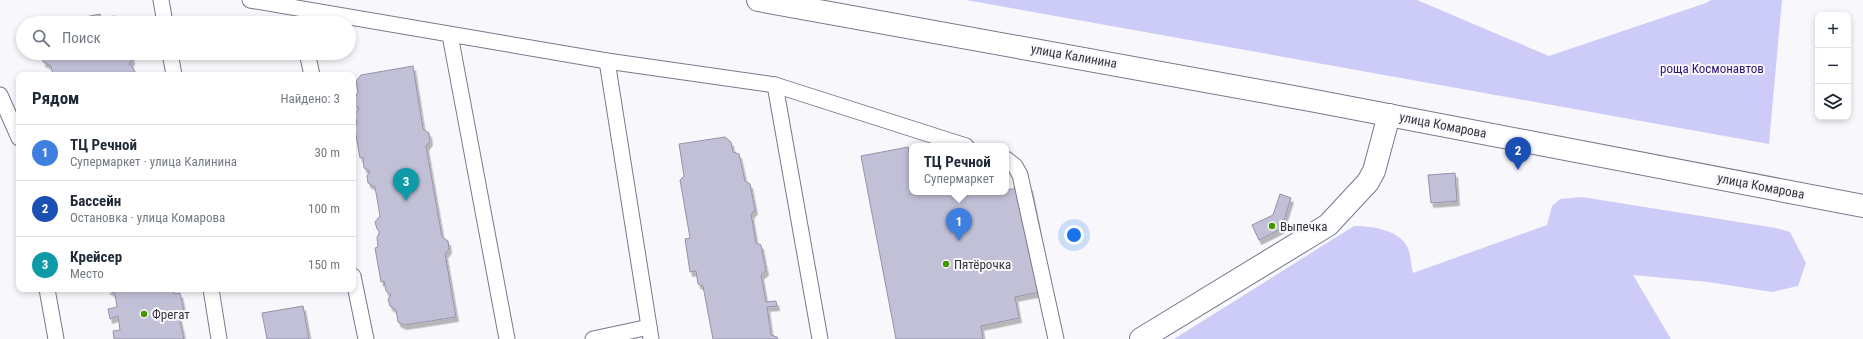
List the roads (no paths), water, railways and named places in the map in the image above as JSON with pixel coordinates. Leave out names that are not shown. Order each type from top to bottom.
[{"type":"main road","name":"улица Калинина","points":[[758,0],[1020,46],[1389,115]]},
{"type":"main road","name":"улица Комарова","points":[[1141,339],[1328,225],[1368,182],[1374,171],[1389,115],[1863,206]]},
{"type":"lane","points":[[161,0],[164,16]]},
{"type":"lane","points":[[250,0],[300,16]]},
{"type":"lane","points":[[356,23],[450,35],[607,61],[775,85],[957,143]]},
{"type":"lane","points":[[450,35],[507,339]]},
{"type":"lane","points":[[171,60],[173,72]]},
{"type":"lane","points":[[309,60],[311,72]]},
{"type":"lane","points":[[593,339],[650,333],[607,61]]},
{"type":"lane","points":[[775,85],[820,339]]},
{"type":"lane","points":[[0,95],[16,131]]},
{"type":"lane","points":[[1009,161],[1015,166],[1020,175],[1056,339]]},
{"type":"lane","points":[[356,291],[366,339]]},
{"type":"lane","points":[[48,292],[56,339]]},
{"type":"lane","points":[[211,292],[219,339]]},
{"type":"place","name":"Бассейн","points":[[1518,170]]},
{"type":"place","name":"Крейсер","points":[[406,201]]},
{"type":"place","name":"Выпечка","points":[[1272,226]]},
{"type":"place","name":"ТЦ Речной","points":[[959,241]]},
{"type":"place","name":"Пятёрочка","points":[[946,264]]},
{"type":"place","name":"Фрегат","points":[[144,314]]},
{"type":"park label","name":"роща Космонавтов","points":[[1712,68]]}]
